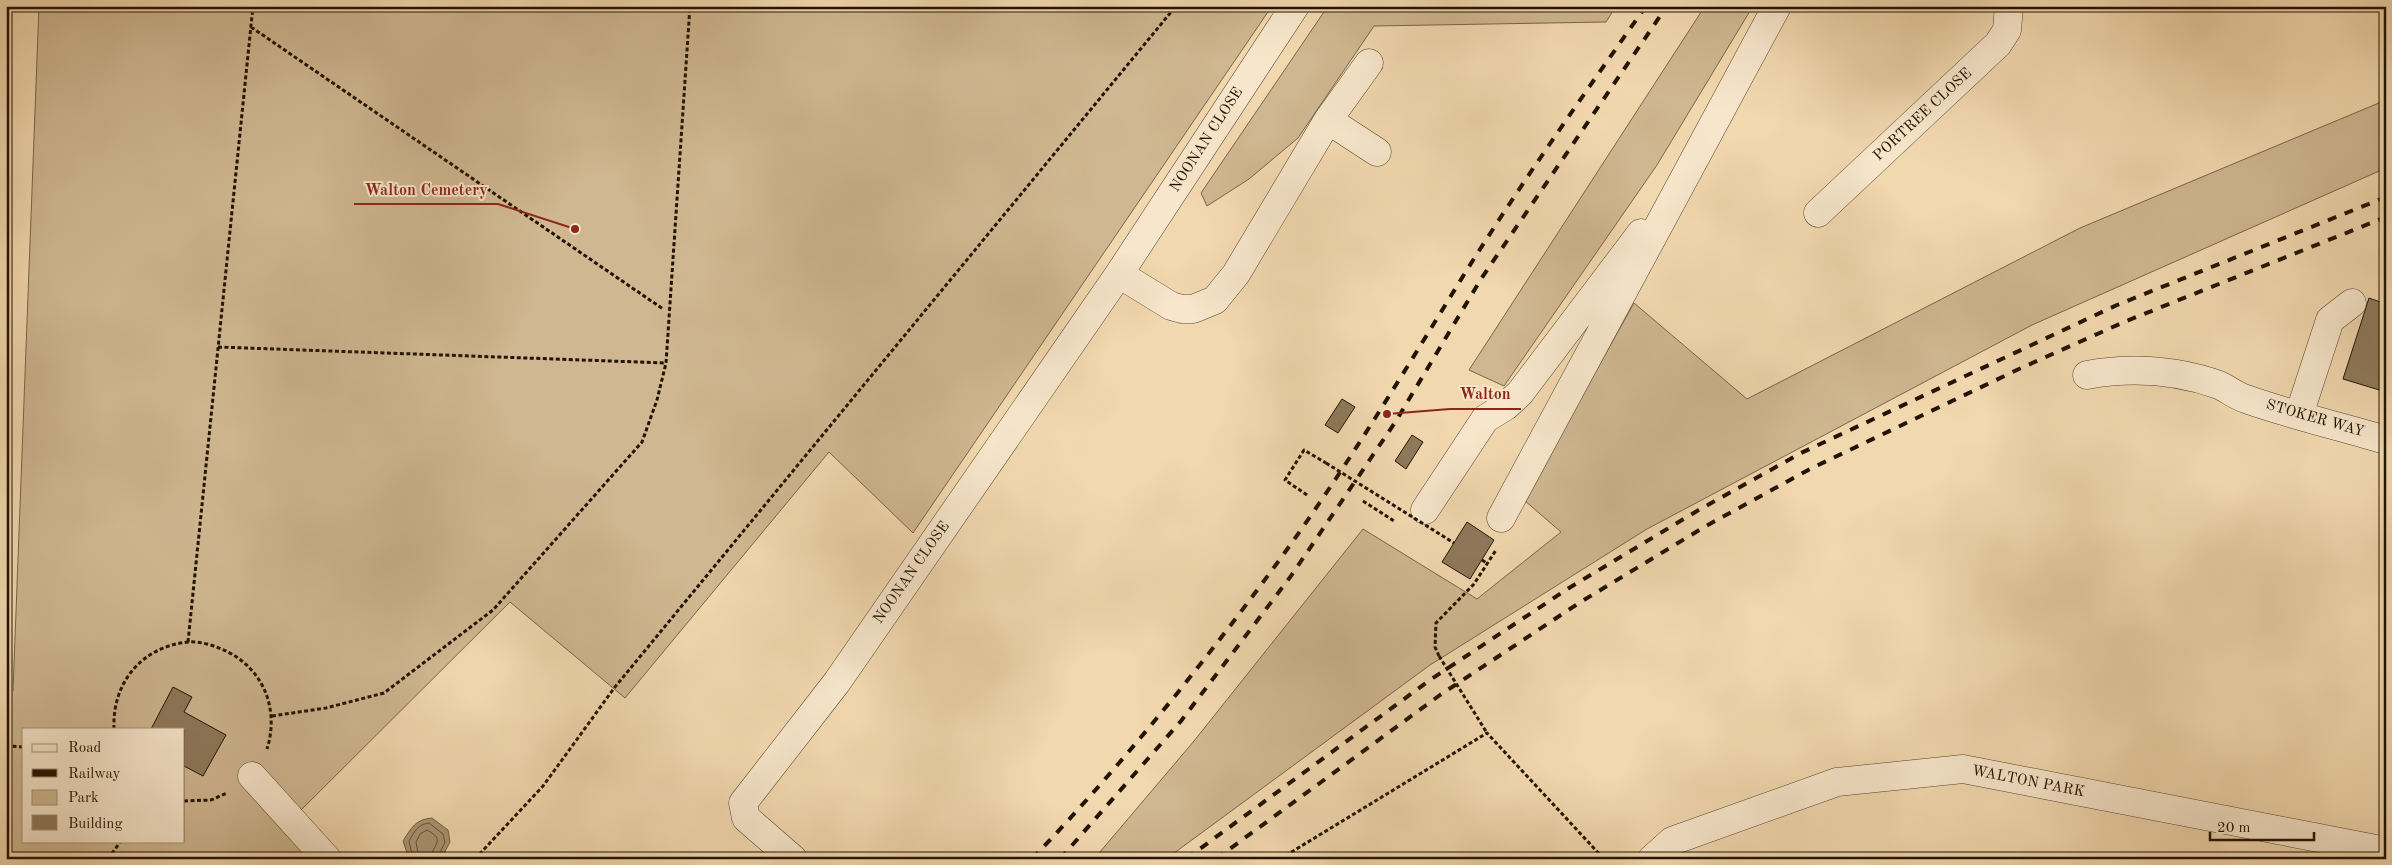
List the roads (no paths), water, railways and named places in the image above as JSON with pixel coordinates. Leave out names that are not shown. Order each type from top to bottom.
[{"type":"street","name":"NOONAN CLOSE","points":[[793,859],[746,818],[743,803],[838,682],[1119,274],[1295,6]]},
{"type":"street","points":[[1500,530],[1777,6]]},
{"type":"street","name":"PORTREE CLOSE","points":[[1818,213],[1998,44],[2006,30],[2009,6]]},
{"type":"street","points":[[1119,274],[1176,307],[1193,309],[1216,300],[1236,274],[1328,120],[1369,63]]},
{"type":"street","points":[[1328,120],[1377,152]]},
{"type":"street","points":[[1425,510],[1484,419],[1506,406],[1520,393],[1695,162]]},
{"type":"street","points":[[2299,414],[2330,320],[2352,303]]},
{"type":"street","name":"STOKER WAY","points":[[2087,375],[2112,370],[2138,370],[2198,378],[2222,386],[2244,399],[2386,440]]},
{"type":"street","name":"WALTON PARK","points":[[1652,859],[1672,841],[1836,782],[1963,769],[2386,851]]},
{"type":"street","points":[[252,776],[327,859]]},
{"type":"water","points":[[432,818],[448,830],[450,842],[441,859],[409,859],[403,841],[411,828],[418,822]]},
{"type":"railway","points":[[1032,859],[1128,753],[1218,642],[1275,566],[1349,458],[1509,205],[1646,6]]},
{"type":"railway","points":[[1060,859],[1181,721],[1291,576],[1396,421],[1481,279],[1667,6]]},
{"type":"railway","points":[[1186,859],[1430,680],[1569,588],[1697,511],[1801,453],[2117,305],[2386,197]]},
{"type":"railway","points":[[1216,859],[1440,695],[1579,603],[1706,526],[1810,469],[2019,369],[2124,322],[2386,217]]},
{"type":"place","name":"Walton Cemetery","points":[[575,229]]},
{"type":"place","name":"Walton","points":[[1387,414]]}]
